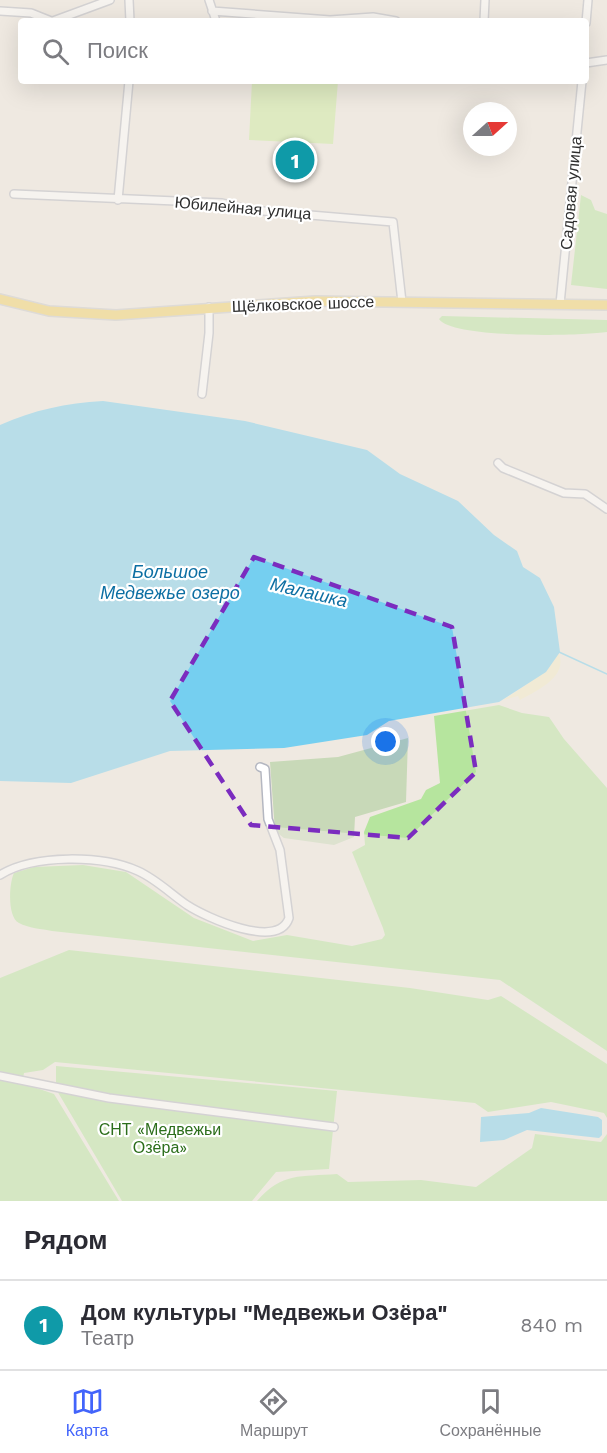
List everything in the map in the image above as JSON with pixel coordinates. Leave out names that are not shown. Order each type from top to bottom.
[{"type":"main road","name":"Щёлковское шоссе","points":[[0,299],[49,311],[81,315],[116,315],[315,301],[607,305]]},
{"type":"street","points":[[60,18],[110,0]]},
{"type":"street","points":[[129,0],[130,18]]},
{"type":"street","points":[[209,0],[215,18]]},
{"type":"street","points":[[484,18],[485,0]]},
{"type":"street","points":[[586,18],[588,0]]},
{"type":"street","points":[[0,11],[31,13],[44,18]]},
{"type":"street","points":[[212,11],[304,18]]},
{"type":"street","points":[[359,18],[379,18]]},
{"type":"street","points":[[589,63],[607,60]]},
{"type":"street","points":[[118,200],[129,84]]},
{"type":"street","name":"Садовая улица","points":[[560,304],[582,84]]},
{"type":"street","name":"Юбилейная улица","points":[[14,194],[222,203],[250,210],[393,222],[402,302]]},
{"type":"street","points":[[202,394],[209,333],[209,307]]},
{"type":"street","points":[[498,463],[503,468],[556,490],[585,495],[607,509]]},
{"type":"street","points":[[0,875],[25,865],[90,858],[138,871],[189,906],[209,916],[251,930],[280,931],[286,927],[289,918],[280,850],[268,819],[265,769],[260,767]]},
{"type":"street","points":[[0,1076],[109,1098],[334,1127]]},
{"type":"highlighted area","points":[[254,557],[452,627],[476,772],[408,838],[251,825],[170,701]]},
{"type":"green space","points":[[252,84],[338,84],[333,144],[249,140]]},
{"type":"green space","points":[[581,195],[591,200],[595,210],[607,214],[607,289],[571,285]]},
{"type":"green space","points":[[442,316],[607,320],[607,332],[546,335],[491,333],[449,325],[439,319]]},
{"type":"green space","points":[[499,705],[522,713],[549,717],[564,739],[607,788],[607,1051],[500,980],[52,931],[23,925],[15,920],[12,914],[10,892],[14,873],[34,867],[83,865],[126,872],[194,918],[253,941],[287,935],[352,946],[382,939],[385,935],[383,928],[352,852],[365,845],[364,832],[370,817],[421,799],[426,790],[440,783],[434,716]]},
{"type":"green space","points":[[408,738],[406,802],[355,817],[354,837],[334,845],[284,838],[275,831],[270,762],[338,757]]},
{"type":"green space","points":[[69,950],[410,988],[488,1000],[501,996],[607,1064],[607,1118],[604,1113],[551,1102],[488,1112],[475,1103],[55,1062],[43,1070],[24,1073],[22,1083],[54,1094],[119,1201],[0,1201],[0,978]]},
{"type":"green space","name":"СНТ «Медвежьи Озёра»","points":[[56,1066],[337,1091],[329,1169],[276,1172],[252,1201],[122,1201],[56,1089]]},
{"type":"green space","points":[[535,1134],[601,1142],[607,1134],[607,1201],[257,1201],[275,1185],[293,1178],[313,1175],[337,1174],[348,1182],[421,1180],[476,1187],[532,1148]]},
{"type":"sand","points":[[558,652],[559,668],[550,682],[520,700],[518,696],[503,700],[526,685]]},
{"type":"water","name":"Большое Медвежье озеро","points":[[103,401],[245,421],[367,450],[400,474],[458,501],[494,535],[517,551],[523,567],[540,578],[554,607],[560,652],[546,672],[499,702],[389,721],[367,735],[284,748],[170,751],[71,783],[0,781],[0,425],[50,408]]},
{"type":"water","points":[[541,1108],[598,1117],[602,1120],[602,1135],[599,1138],[527,1130],[504,1140],[480,1142],[481,1117],[529,1113]]},
{"type":"waterway","name":"Малашка","points":[[559,652],[607,674]]},
{"type":"place","name":"Дом культуры \"Медвежьи Озёра\"","points":[[295,160]]}]
